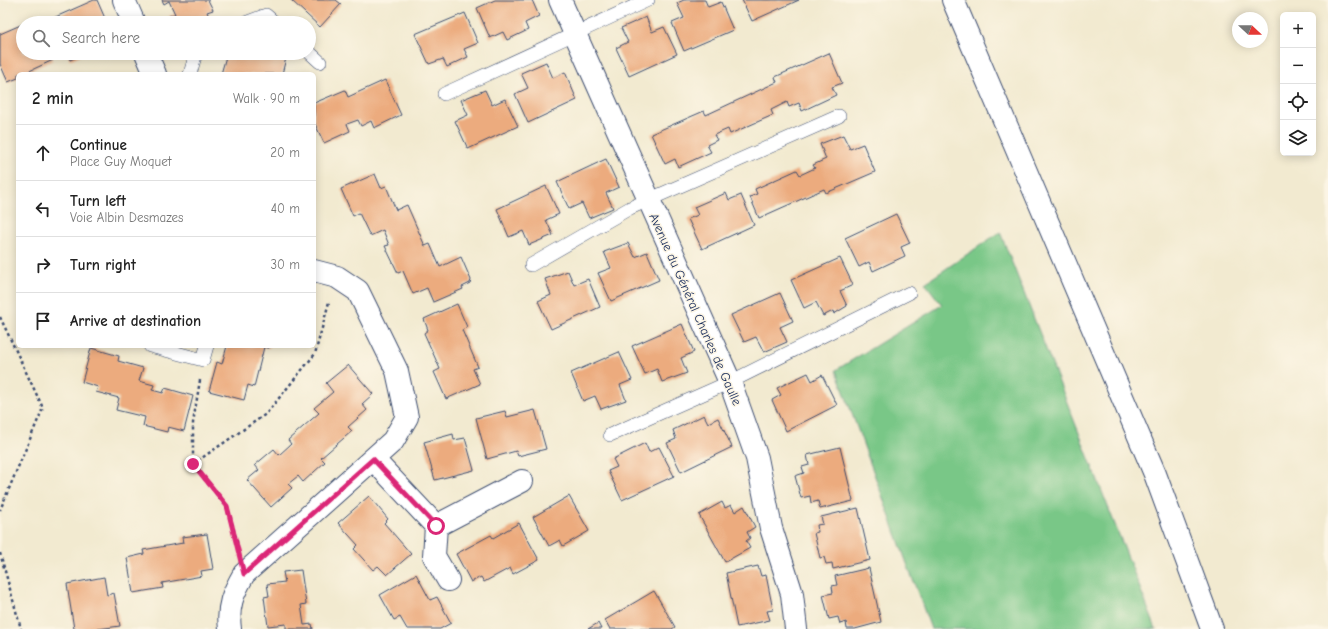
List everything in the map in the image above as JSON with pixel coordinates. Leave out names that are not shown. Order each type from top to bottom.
[{"type":"street","points":[[124,0],[131,16]]},
{"type":"street","name":"Avenue du Général Charles de Gaulle","points":[[560,0],[648,201],[730,382],[757,458],[771,528],[792,594],[796,629]]},
{"type":"street","points":[[953,0],[1155,474],[1212,629]]},
{"type":"street","points":[[149,60],[154,72]]},
{"type":"street","points":[[230,629],[228,616],[232,594],[244,574],[393,441],[407,418],[397,371],[358,291],[337,277],[316,272]]},
{"type":"street","points":[[373,459],[436,526],[434,556],[448,580]]},
{"type":"street","points":[[436,526],[522,481]]},
{"type":"lane","points":[[444,94],[648,0]]},
{"type":"lane","points":[[316,58],[320,62]]},
{"type":"lane","points":[[191,72],[194,60]]},
{"type":"lane","points":[[531,265],[630,208],[839,116]]},
{"type":"lane","points":[[610,435],[730,382],[908,293]]},
{"type":"lane","points":[[158,348],[203,360],[206,348]]},
{"type":"path","points":[[193,464],[266,414],[315,354],[337,277]]},
{"type":"path","points":[[0,317],[43,408],[0,510]]},
{"type":"path","points":[[203,360],[193,423],[193,464],[227,506],[244,574]]},
{"type":"path","points":[[0,553],[21,629]]},
{"type":"green space","points":[[1000,232],[1156,629],[931,629],[836,370],[942,305],[925,283]]},
{"type":"building","points":[[97,0],[104,16],[58,16]]},
{"type":"building","points":[[162,0],[208,0],[213,10],[207,12],[209,16],[169,16],[175,14],[169,1],[164,4]]},
{"type":"building","points":[[291,0],[336,0],[341,4],[320,27],[316,23],[316,16],[308,16]]},
{"type":"building","points":[[495,0],[532,0],[539,16],[525,23],[528,30],[507,40],[503,32],[490,38],[477,8]]},
{"type":"building","points":[[684,0],[705,0],[708,7],[721,2],[733,30],[684,51],[672,23],[684,18],[677,3]]},
{"type":"building","points":[[742,0],[799,0],[752,21]]},
{"type":"building","points":[[465,13],[478,43],[464,49],[468,57],[447,67],[443,59],[429,64],[415,34]]},
{"type":"building","points":[[646,17],[652,32],[664,27],[677,54],[629,76],[616,48],[628,42],[621,28]]},
{"type":"building","points":[[16,27],[16,60],[53,60],[27,72],[16,72],[16,79],[8,82],[0,64],[0,34]]},
{"type":"building","points":[[829,53],[842,83],[832,87],[836,95],[802,111],[799,103],[789,107],[787,102],[771,110],[773,115],[730,134],[728,129],[714,135],[717,140],[707,145],[711,152],[678,167],[675,159],[665,164],[651,134],[704,111],[706,115],[777,82],[775,77]]},
{"type":"building","points":[[225,60],[286,60],[282,72],[222,72]]},
{"type":"building","points":[[546,62],[553,78],[565,72],[577,100],[528,123],[515,94],[528,88],[521,73]]},
{"type":"building","points":[[385,80],[401,115],[374,128],[371,121],[361,126],[358,120],[347,124],[350,131],[324,143],[316,126],[316,102],[345,90],[348,97]]},
{"type":"building","points":[[485,90],[492,105],[505,99],[518,126],[468,149],[455,121],[468,115],[461,100]]},
{"type":"building","points":[[843,135],[850,149],[863,144],[875,172],[826,193],[824,189],[759,218],[750,197],[757,194],[755,189],[797,170],[800,175],[815,168],[813,165],[826,159],[820,144]]},
{"type":"building","points":[[606,159],[619,187],[606,193],[613,208],[589,218],[582,203],[569,209],[557,182]]},
{"type":"building","points":[[375,174],[381,188],[386,186],[396,210],[407,205],[425,246],[430,244],[440,267],[461,257],[471,280],[470,283],[462,287],[463,289],[433,302],[427,288],[413,294],[403,271],[398,273],[385,246],[389,245],[383,230],[370,236],[359,213],[353,216],[341,189]]},
{"type":"building","points":[[546,186],[559,214],[546,220],[553,235],[529,245],[523,231],[509,237],[497,209]]},
{"type":"building","points":[[726,193],[729,200],[741,195],[754,225],[702,249],[688,219],[698,215],[694,207]]},
{"type":"building","points":[[896,214],[910,243],[901,247],[905,256],[873,271],[869,262],[859,267],[845,238]]},
{"type":"building","points":[[628,243],[635,257],[647,252],[659,280],[611,301],[598,273],[611,268],[604,252]]},
{"type":"building","points":[[840,258],[853,285],[840,291],[847,306],[834,314],[833,311],[823,316],[816,302],[804,308],[791,280]]},
{"type":"building","points":[[568,271],[574,285],[588,279],[600,307],[551,329],[538,301],[551,295],[545,279]]},
{"type":"building","points":[[780,293],[793,321],[780,327],[787,342],[764,352],[756,337],[744,342],[731,315]]},
{"type":"building","points":[[457,304],[467,327],[462,330],[478,367],[473,369],[480,384],[446,399],[434,372],[440,369],[424,333],[428,330],[424,319]]},
{"type":"building","points":[[682,324],[694,352],[681,358],[687,373],[662,382],[657,369],[645,374],[632,346]]},
{"type":"building","points":[[91,348],[119,356],[118,361],[143,368],[139,381],[154,385],[152,390],[163,393],[165,388],[193,396],[184,431],[168,427],[167,432],[143,426],[145,417],[116,410],[119,398],[96,392],[98,387],[82,382]]},
{"type":"building","points":[[226,348],[264,348],[254,387],[248,385],[244,400],[209,391],[217,362],[222,364]]},
{"type":"building","points":[[619,352],[632,380],[620,385],[626,400],[601,409],[595,396],[583,401],[571,373]]},
{"type":"building","points":[[348,365],[373,394],[362,404],[367,410],[348,427],[352,431],[321,458],[325,462],[303,482],[298,476],[288,484],[292,488],[271,507],[247,480],[259,470],[255,465],[274,449],[279,455],[291,444],[288,440],[319,413],[314,408],[333,392],[326,383]]},
{"type":"building","points":[[808,373],[812,381],[822,375],[837,405],[786,431],[772,400],[781,395],[777,388]]},
{"type":"building","points":[[535,410],[546,449],[518,456],[516,451],[487,459],[476,418],[505,411],[507,417]]},
{"type":"building","points":[[704,415],[708,423],[718,418],[732,447],[681,472],[667,443],[676,439],[673,430]]},
{"type":"building","points":[[453,434],[454,440],[465,438],[474,470],[435,480],[424,442]]},
{"type":"building","points":[[645,443],[649,452],[659,447],[674,476],[622,500],[608,471],[617,467],[613,459]]},
{"type":"building","points":[[840,447],[853,501],[820,509],[818,501],[811,503],[810,496],[801,498],[795,476],[804,473],[802,467],[809,465],[807,455]]},
{"type":"building","points":[[369,496],[388,519],[384,523],[411,554],[387,575],[378,566],[373,570],[354,549],[358,545],[338,523]]},
{"type":"building","points":[[569,496],[589,531],[563,546],[560,540],[549,546],[533,517]]},
{"type":"building","points":[[722,502],[725,508],[731,505],[735,512],[744,506],[755,527],[747,532],[750,538],[746,541],[750,548],[725,562],[699,515]]},
{"type":"building","points":[[858,508],[870,560],[833,569],[832,563],[826,564],[824,557],[820,558],[814,533],[818,532],[817,525],[823,524],[821,517]]},
{"type":"building","points":[[519,523],[539,560],[513,574],[510,568],[484,582],[481,577],[471,582],[456,554],[491,535],[493,538]]},
{"type":"building","points":[[207,534],[213,569],[201,571],[202,576],[162,583],[163,588],[133,593],[127,558],[144,554],[143,550],[183,543],[182,537]]},
{"type":"building","points":[[758,566],[761,576],[766,575],[773,610],[767,611],[770,620],[737,627],[726,573]]},
{"type":"building","points":[[869,568],[881,622],[855,629],[847,629],[846,622],[840,624],[838,617],[829,619],[823,595],[833,593],[832,586],[837,585],[835,576]]},
{"type":"building","points":[[301,570],[306,604],[301,605],[304,625],[312,624],[313,629],[286,629],[286,624],[268,626],[264,597],[269,596],[267,584],[285,582],[283,572]]},
{"type":"building","points":[[416,574],[430,600],[437,597],[451,623],[440,629],[407,629],[400,617],[394,620],[380,595]]},
{"type":"building","points":[[104,577],[107,595],[114,593],[120,626],[98,629],[74,629],[67,584]]},
{"type":"building","points":[[654,591],[675,627],[672,629],[610,629],[605,620]]},
{"type":"building","points":[[598,623],[601,629],[588,629]]},
{"type":"route","points":[[193,464],[227,506],[244,574],[373,459],[436,526]]}]
